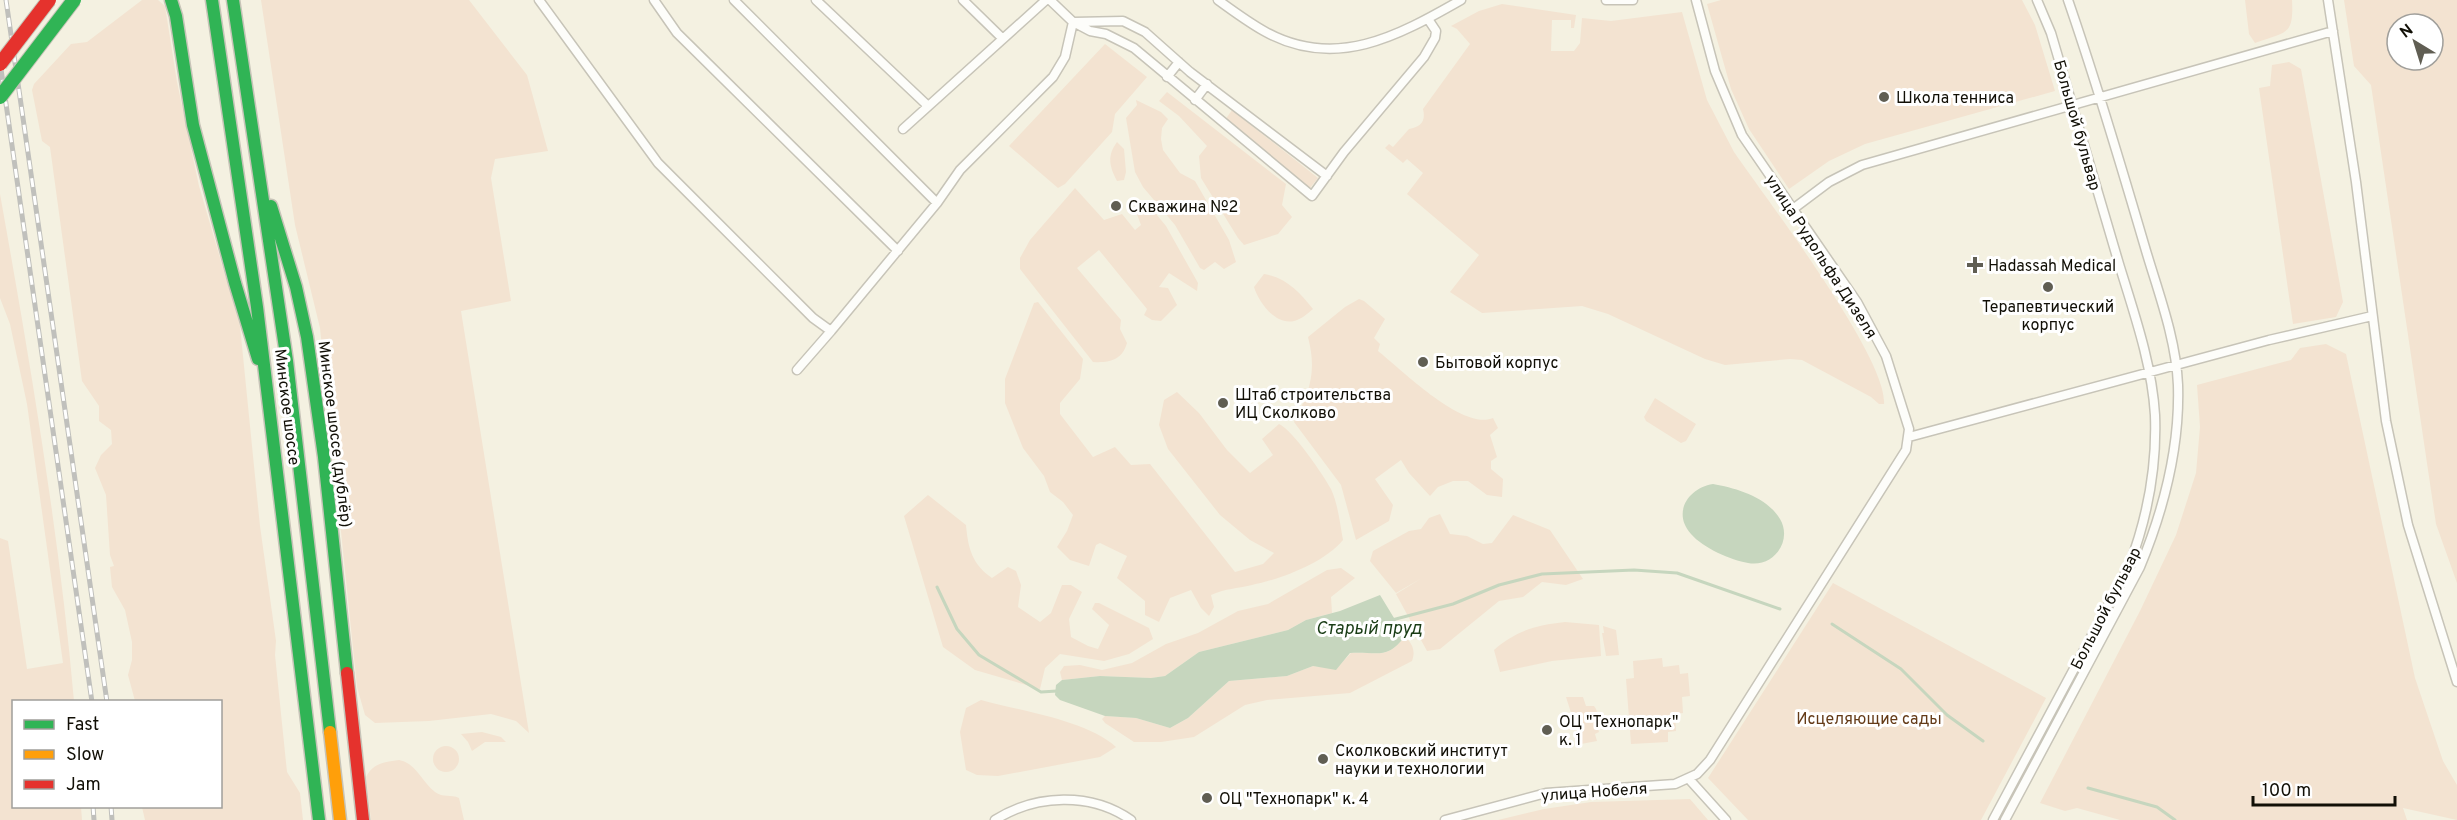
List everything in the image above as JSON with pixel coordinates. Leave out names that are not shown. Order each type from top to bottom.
[{"type":"main road","points":[[0,64],[49,0]]},
{"type":"main road","points":[[0,97],[74,0]]},
{"type":"main road","points":[[171,0],[176,16],[193,125],[235,283],[251,330],[275,431]]},
{"type":"main road","name":"Минское шоссе","points":[[212,0],[240,171],[275,431],[320,820]]},
{"type":"main road","name":"Минское шоссе","points":[[232,0],[259,164],[287,361],[340,820]]},
{"type":"main road","name":"Минское шоссе (дублёр)","points":[[259,164],[298,297],[307,336],[327,491],[363,820]]},
{"type":"street","points":[[539,0],[658,163],[805,310],[831,331]]},
{"type":"street","points":[[654,0],[677,33],[898,250]]},
{"type":"street","points":[[734,0],[937,203]]},
{"type":"street","points":[[816,0],[928,106]]},
{"type":"street","points":[[963,0],[1003,39]]},
{"type":"street","points":[[903,129],[1048,0],[1073,22],[1090,31],[1107,34],[1134,48],[1312,196],[1344,152],[1424,57],[1435,38],[1436,31],[1428,19]]},
{"type":"street","points":[[1218,0],[1265,32],[1282,39],[1319,48],[1336,49],[1371,44],[1407,31],[1461,0]]},
{"type":"street","points":[[1606,0],[1633,0]]},
{"type":"street","name":"улица Рудольфа Дизеля","points":[[1696,0],[1715,72],[1734,117],[1755,155],[1872,327],[1886,356],[1903,406],[1909,437]]},
{"type":"street","name":"Большой бульвар","points":[[1993,820],[2106,613],[2129,566],[2150,503],[2154,472],[2155,412],[2139,331],[2051,33],[2037,0]]},
{"type":"street","name":"Большой бульвар","points":[[2005,820],[2115,616],[2154,533],[2171,471],[2176,441],[2178,406],[2176,367],[2167,323],[2101,95],[2068,0]]},
{"type":"street","points":[[2328,0],[2356,182],[2386,422],[2395,472],[2425,585],[2457,682]]},
{"type":"street","points":[[1073,22],[1123,21],[1144,32],[1179,62],[1327,176]]},
{"type":"street","points":[[798,370],[937,203],[960,170],[1053,77],[1065,57],[1073,22]]},
{"type":"street","points":[[1793,209],[1829,182],[1862,165],[2101,95],[2333,31]]},
{"type":"street","points":[[1167,77],[1179,62]]},
{"type":"street","points":[[1195,100],[1207,84]]},
{"type":"street","points":[[1726,820],[1689,779],[1710,760],[1901,460],[1909,437],[2176,367],[2269,340],[2372,316]]},
{"type":"street","name":"улица Нобеля","points":[[1445,820],[1546,793],[1658,786],[1689,779]]},
{"type":"street","points":[[995,820],[1026,806],[1060,800],[1103,805],[1115,809],[1131,820]]},
{"type":"green space","points":[[142,0],[158,0],[165,6],[177,82],[199,186],[240,326],[260,526],[276,641],[275,655],[287,772],[300,793],[303,820],[145,820],[142,808],[222,808],[222,700],[135,700],[128,675],[132,660],[132,642],[125,610],[112,587],[110,567],[114,566],[110,555],[106,495],[95,468],[101,455],[112,444],[111,430],[99,421],[99,406],[82,381],[50,147],[42,141],[32,90],[34,84],[71,44],[87,42]]},
{"type":"green space","points":[[261,0],[469,0],[527,75],[548,151],[495,159],[491,178],[511,301],[461,311],[529,733],[516,721],[491,714],[429,721],[375,723],[365,715],[357,687],[320,328],[295,225]]},
{"type":"green space","name":"Школа тенниса","points":[[1721,0],[2022,0],[2035,25],[2055,91],[1865,144],[1829,161],[1789,189],[1749,129],[1731,89],[1707,4]]},
{"type":"green space","points":[[2245,0],[2292,0],[2289,27],[2281,34],[2255,43],[2249,34]]},
{"type":"green space","points":[[2344,0],[2457,0],[2457,583],[2436,524],[2371,85],[2354,66]]},
{"type":"green space","points":[[1502,4],[1576,15],[1574,28],[1571,28],[1571,20],[1552,20],[1551,51],[1574,51],[1580,43],[1582,18],[1611,21],[1682,12],[1707,100],[1734,152],[1822,278],[1867,352],[1880,382],[1884,404],[1879,404],[1871,397],[1802,360],[1725,365],[1705,359],[1608,314],[1582,306],[1482,313],[1450,292],[1479,255],[1407,194],[1423,173],[1407,159],[1403,163],[1385,148],[1389,144],[1393,147],[1409,129],[1422,123],[1423,109],[1470,44],[1457,29],[1451,26],[1479,11]]},
{"type":"green space","points":[[1105,44],[1147,77],[1115,114],[1112,132],[1065,184],[1058,188],[1009,146]]},
{"type":"green space","points":[[2289,62],[2301,69],[2343,302],[2336,317],[2293,324],[2259,88],[2270,86],[2272,65]]},
{"type":"green space","points":[[1167,92],[1286,184],[1282,205],[1292,217],[1278,234],[1244,245],[1238,238],[1201,178],[1199,156],[1207,146],[1179,116],[1159,101]]},
{"type":"green space","points":[[1136,100],[1161,112],[1168,119],[1162,128],[1163,150],[1180,173],[1195,181],[1229,240],[1236,262],[1224,269],[1215,262],[1204,270],[1200,268],[1175,225],[1143,187],[1135,172],[1126,118],[1137,105]]},
{"type":"green space","points":[[1232,110],[1318,178],[1310,188],[1225,120]]},
{"type":"green space","points":[[1117,142],[1124,149],[1126,172],[1124,180],[1117,181],[1110,161]]},
{"type":"green space","points":[[1075,188],[1104,220],[1122,214],[1135,230],[1141,225],[1135,209],[1137,202],[1147,203],[1166,226],[1198,283],[1197,291],[1169,273],[1159,287],[1168,288],[1177,305],[1161,321],[1152,320],[1144,315],[1147,309],[1099,250],[1077,268],[1121,320],[1120,329],[1127,343],[1125,349],[1119,357],[1105,362],[1093,362],[1020,269],[1020,258],[1030,240]]},
{"type":"green space","points":[[0,194],[33,383],[52,510],[74,700],[12,700],[12,808],[81,808],[82,820],[0,820],[0,538],[8,541],[27,669],[63,663],[27,404],[10,324],[0,298]]},
{"type":"green space","points":[[1264,274],[1286,282],[1313,309],[1303,317],[1290,322],[1276,317],[1265,307],[1254,287]]},
{"type":"green space","points":[[1359,299],[1385,319],[1374,338],[1380,344],[1378,351],[1450,408],[1480,420],[1493,418],[1498,428],[1490,435],[1497,457],[1491,461],[1491,469],[1503,479],[1502,497],[1487,495],[1468,481],[1453,481],[1438,487],[1430,496],[1409,473],[1401,460],[1375,479],[1393,505],[1389,521],[1356,540],[1341,485],[1294,422],[1308,391],[1312,371],[1308,337],[1345,307]]},
{"type":"green space","points":[[1038,302],[1083,359],[1080,379],[1060,403],[1060,414],[1093,457],[1115,447],[1131,465],[1150,464],[1235,572],[1263,564],[1274,553],[1250,540],[1220,515],[1168,449],[1159,425],[1164,400],[1177,392],[1199,413],[1227,450],[1250,473],[1273,455],[1262,439],[1279,424],[1292,434],[1331,489],[1343,540],[1314,563],[1289,574],[1211,595],[1214,607],[1209,616],[1201,608],[1191,590],[1170,598],[1159,622],[1145,615],[1145,601],[1117,578],[1127,556],[1100,543],[1096,545],[1089,566],[1070,560],[1057,547],[1073,515],[1063,502],[1050,492],[1044,476],[1023,448],[1005,403],[1005,379],[1034,303]]},
{"type":"green space","points":[[2326,344],[2346,354],[2415,678],[2443,761],[2457,785],[2457,820],[2403,808],[2407,820],[2120,820],[2077,808],[2065,811],[2040,803],[2140,611],[2176,535],[2196,473],[2200,427],[2197,385],[2291,360],[2300,348]]},
{"type":"green space","points":[[1655,398],[1696,424],[1686,441],[1681,443],[1646,421],[1644,417]]},
{"type":"green space","points":[[928,495],[966,525],[972,555],[985,573],[992,578],[1008,567],[1016,571],[1021,585],[1018,607],[1040,622],[1051,613],[1062,585],[1071,585],[1082,592],[1069,619],[1071,637],[1098,649],[1109,625],[1092,609],[1095,603],[1099,603],[1149,628],[1153,639],[1129,654],[1104,661],[1060,654],[1045,668],[1040,689],[975,670],[943,647],[904,516]]},
{"type":"green space","points":[[1440,514],[1450,534],[1467,536],[1483,544],[1492,543],[1513,515],[1550,530],[1583,579],[1566,585],[1542,582],[1523,597],[1499,601],[1440,649],[1427,651],[1396,594],[1422,578],[1396,593],[1370,561],[1373,551],[1409,531],[1421,529],[1429,518]]},
{"type":"green space","points":[[1341,568],[1355,578],[1331,597],[1332,613],[1306,620],[1288,630],[1199,652],[1165,676],[1151,678],[1100,676],[1062,680],[1060,672],[1064,666],[1080,665],[1102,670],[1132,663],[1166,644],[1198,633],[1238,611],[1268,604],[1327,570]]},
{"type":"green space","name":"Исцеляющие сады","points":[[1833,583],[2046,698],[1981,820],[1748,820],[1708,778]]},
{"type":"green space","points":[[1565,622],[1599,625],[1601,656],[1552,661],[1500,672],[1494,650],[1502,643],[1527,630]]},
{"type":"green space","points":[[1603,626],[1616,630],[1619,655],[1606,656]]},
{"type":"green space","points":[[1405,636],[1413,647],[1412,661],[1350,693],[1267,700],[1245,705],[1194,737],[1161,742],[1134,742],[1102,719],[1105,716],[1136,718],[1170,728],[1188,718],[1229,681],[1287,676],[1313,666],[1336,669],[1351,653],[1387,652],[1399,644]]},
{"type":"green space","points":[[1662,658],[1663,667],[1679,665],[1680,674],[1688,673],[1690,696],[1682,697],[1683,713],[1675,714],[1676,731],[1668,732],[1668,742],[1631,744],[1626,679],[1634,678],[1633,661]]},
{"type":"green space","points":[[1566,697],[1583,697],[1586,706],[1594,706],[1596,710],[1599,732],[1595,734],[1597,741],[1581,744]]},
{"type":"green space","points":[[981,700],[1071,723],[1103,738],[1116,747],[1100,757],[998,776],[977,775],[966,770],[960,732],[966,708]]},
{"type":"green space","points":[[482,732],[501,737],[506,742],[485,742],[472,751],[461,734]]},
{"type":"green space","points":[[446,746],[456,749],[459,759],[456,769],[446,772],[436,769],[433,759],[436,749]]},
{"type":"green space","points":[[399,760],[410,765],[435,792],[459,798],[464,820],[371,820],[366,777],[376,766]]},
{"type":"green space","points":[[1690,799],[1708,820],[1498,820],[1544,809],[1591,802]]},
{"type":"water","points":[[1713,484],[1750,495],[1774,511],[1780,519],[1784,536],[1782,544],[1773,557],[1757,563],[1748,563],[1710,549],[1691,534],[1683,518],[1685,503],[1696,491]]},
{"type":"water","name":"Старый пруд","points":[[1380,595],[1405,636],[1392,649],[1380,653],[1350,653],[1336,670],[1313,666],[1287,676],[1229,681],[1188,718],[1170,728],[1136,718],[1105,716],[1060,700],[1055,695],[1056,685],[1062,680],[1100,676],[1151,678],[1165,676],[1199,652],[1288,630],[1306,620],[1340,611]]},
{"type":"waterway","points":[[1392,620],[1453,604],[1499,585],[1542,574],[1634,570],[1677,573],[1780,609]]},
{"type":"waterway","points":[[937,587],[957,629],[979,655],[1041,692],[1057,691]]},
{"type":"waterway","points":[[1832,624],[1901,669],[1947,715],[1983,741]]},
{"type":"waterway","points":[[2088,788],[2157,807],[2175,820]]},
{"type":"railway","points":[[6,0],[107,700]]},
{"type":"railway","points":[[0,62],[92,700]]},
{"type":"railway","points":[[93,808],[94,820]]},
{"type":"railway","points":[[111,808],[112,820]]},
{"type":"traffic: fast","points":[[0,97],[74,0]]},
{"type":"traffic: fast","points":[[171,0],[176,16],[193,125],[235,283],[258,359]]},
{"type":"traffic: fast","points":[[212,0],[257,307],[319,820]]},
{"type":"traffic: fast","points":[[233,0],[287,361],[330,732]]},
{"type":"traffic: fast","points":[[271,206],[296,287],[307,337],[324,457],[347,673]]},
{"type":"traffic: slow","points":[[330,732],[340,820]]},
{"type":"traffic: jam","points":[[0,64],[49,0]]},
{"type":"traffic: jam","points":[[347,673],[363,820]]},
{"type":"place","name":"Школа тенниса","points":[[1884,97]]},
{"type":"place","name":"Скважина №2","points":[[1116,206]]},
{"type":"place","name":"Hadassah Medical","points":[[1975,265]]},
{"type":"place","name":"Терапевтический корпус","points":[[2048,287]]},
{"type":"place","name":"Бытовой корпус","points":[[1423,362]]},
{"type":"place","name":"Штаб строительства ИЦ Сколково","points":[[1223,403]]},
{"type":"place","name":"ОЦ \"Технопарк\" к. 1","points":[[1547,730]]},
{"type":"place","name":"Сколковский институт науки и технологии","points":[[1323,759]]},
{"type":"place","name":"ОЦ \"Технопарк\" к. 4","points":[[1207,798]]}]
